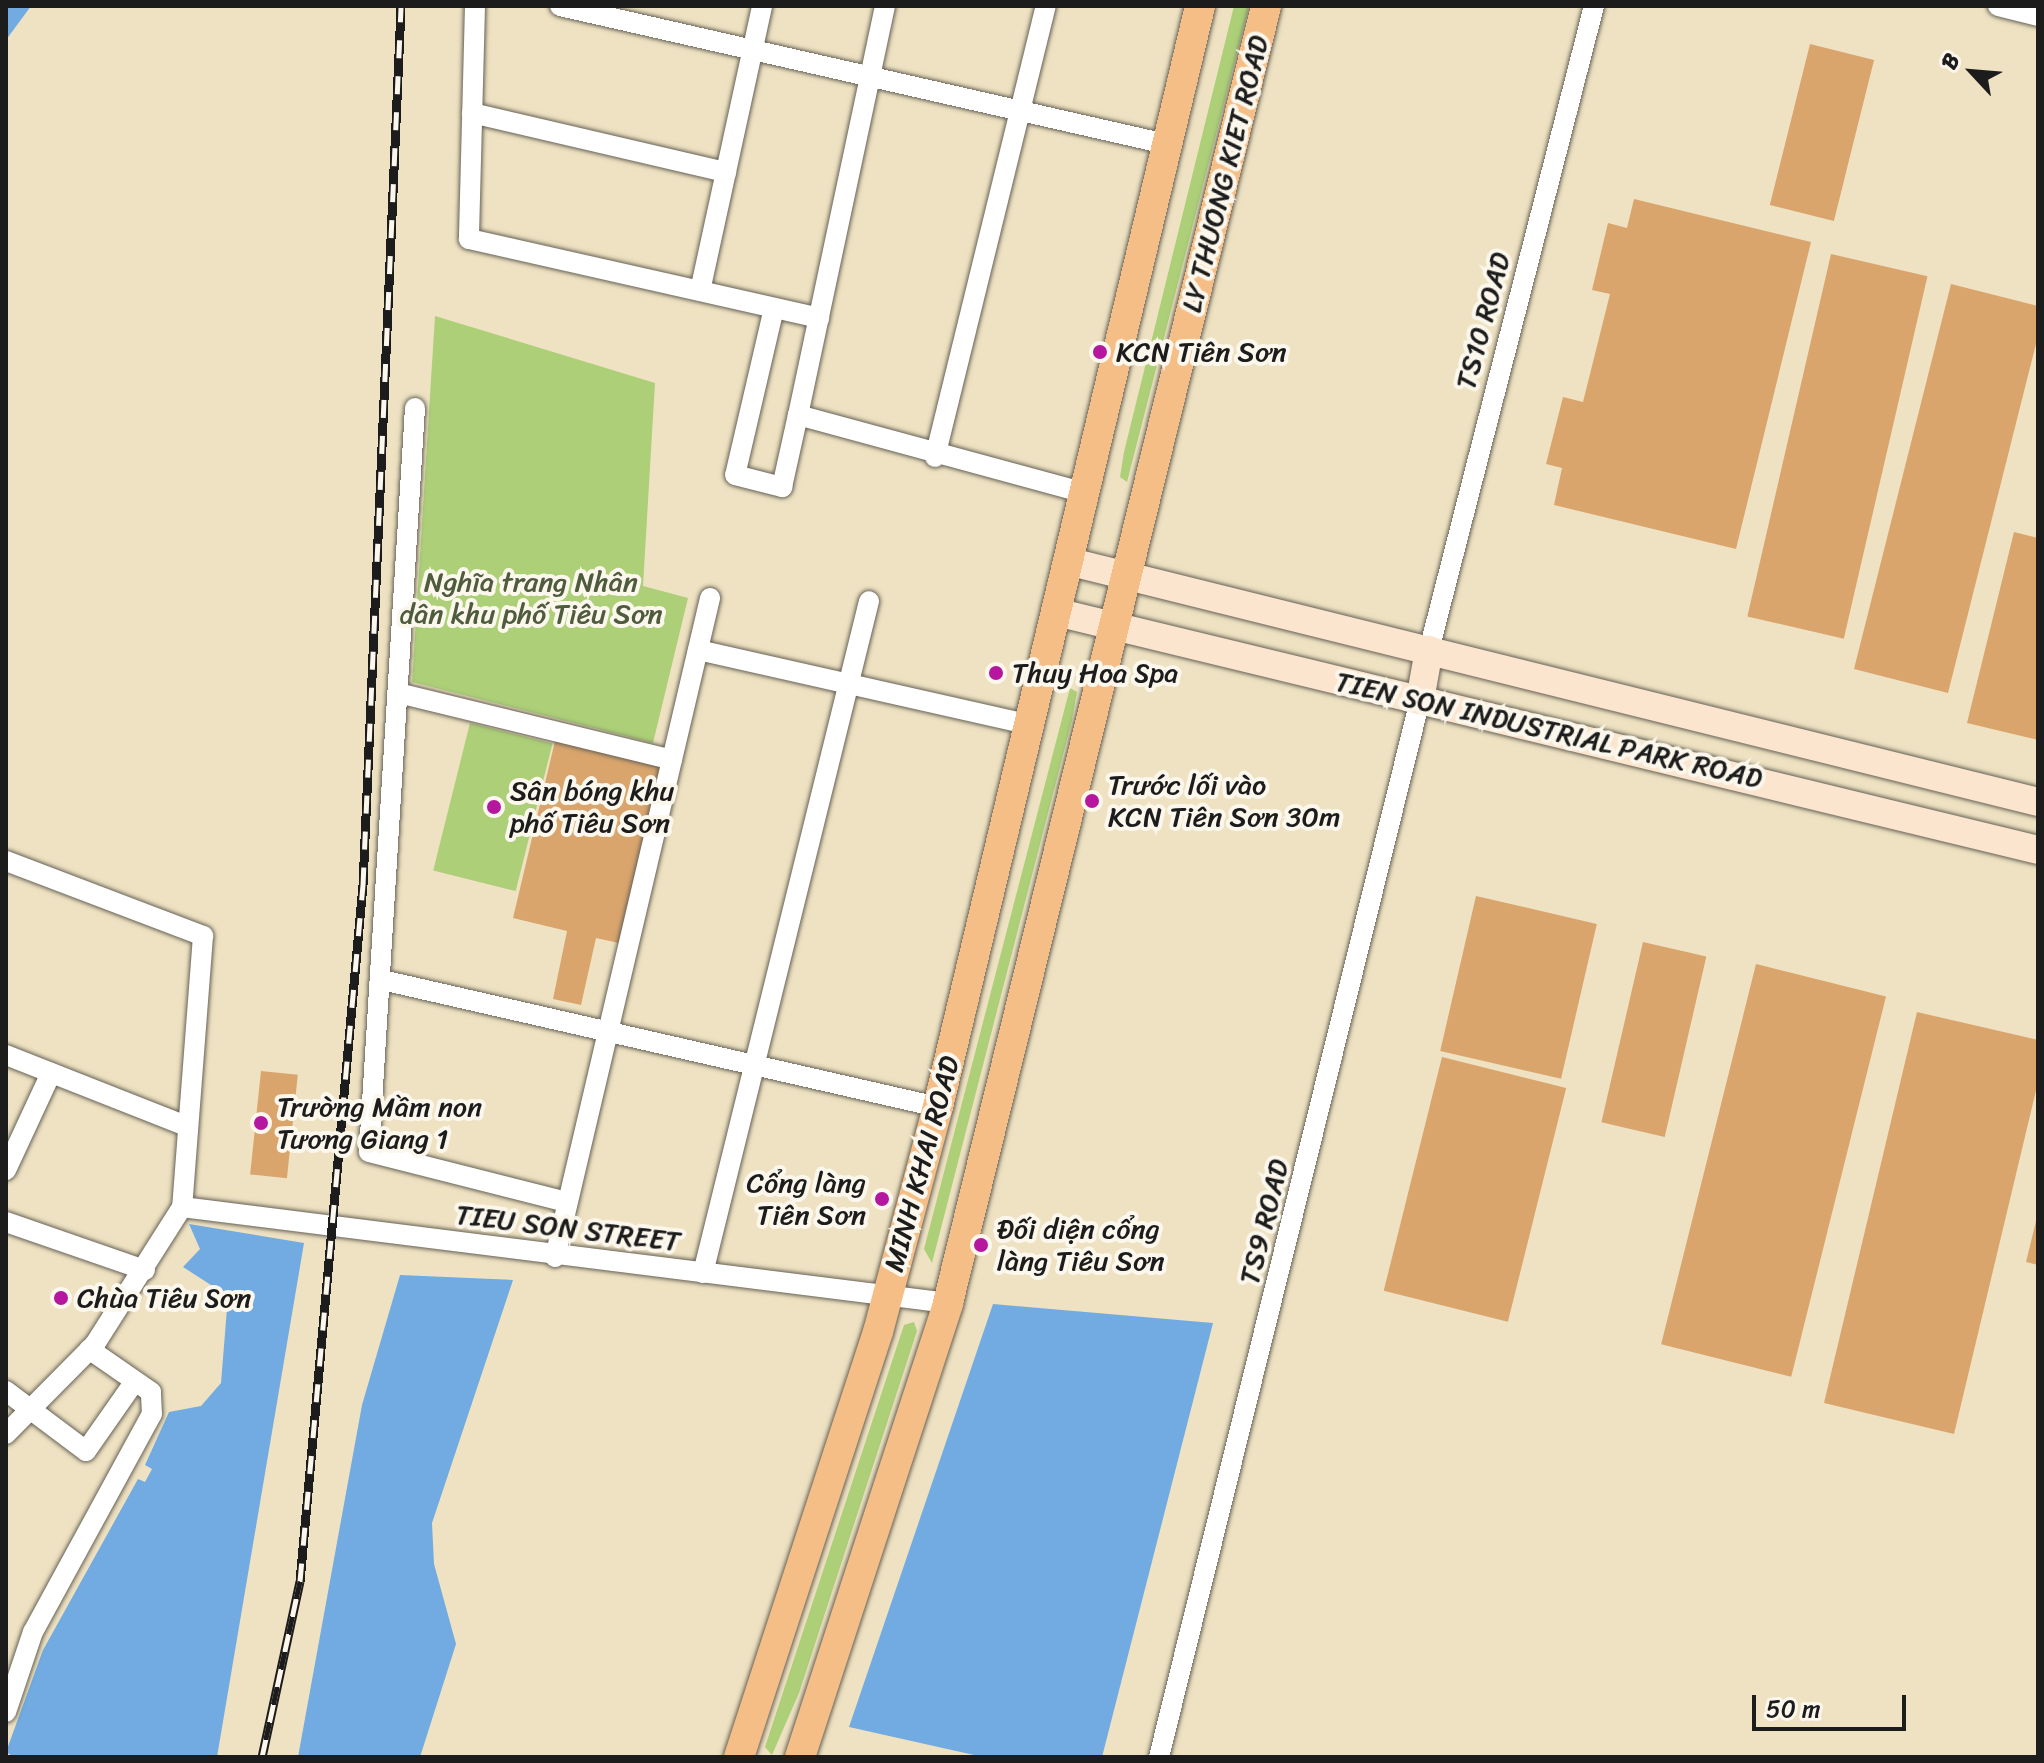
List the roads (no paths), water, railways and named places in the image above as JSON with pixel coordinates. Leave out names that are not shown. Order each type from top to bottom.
[{"type":"main road","points":[[1071,562],[1200,6]]},
{"type":"main road","name":"LY THUONG KIET ROAD","points":[[1126,574],[1266,6]]},
{"type":"main road","name":"TIEN SON INDUSTRIAL PARK ROAD","points":[[1071,562],[2038,802]]},
{"type":"main road","name":"MINH KHAI ROAD","points":[[739,1757],[888,1294],[1034,726],[1071,562]]},
{"type":"main road","name":"MINH KHAI ROAD","points":[[800,1757],[948,1303],[1126,574]]},
{"type":"main road","name":"TIEN SON INDUSTRIAL PARK ROAD","points":[[1060,613],[2038,850]]},
{"type":"main road","points":[[1420,700],[1429,650]]},
{"type":"street","points":[[475,6],[469,239],[819,318]]},
{"type":"street","points":[[560,6],[1166,144]]},
{"type":"street","points":[[700,291],[762,6]]},
{"type":"street","points":[[774,308],[735,475],[782,487],[885,6]]},
{"type":"street","points":[[935,457],[1023,110],[1046,6]]},
{"type":"street","name":"TS10 ROAD","points":[[1429,650],[1594,6]]},
{"type":"street","points":[[1998,6],[2038,16]]},
{"type":"street","points":[[472,113],[726,172]]},
{"type":"street","points":[[415,408],[369,1152],[567,1202]]},
{"type":"street","points":[[798,415],[935,457],[1086,493]]},
{"type":"street","points":[[555,1257],[710,598]]},
{"type":"street","points":[[703,1273],[869,601]]},
{"type":"street","points":[[698,650],[1034,726]]},
{"type":"street","points":[[398,693],[672,760]]},
{"type":"street","name":"TS9 ROAD","points":[[1159,1757],[1420,700]]},
{"type":"street","points":[[6,861],[203,936],[182,1207],[145,1270],[89,1349],[27,1409],[6,1434]]},
{"type":"street","points":[[382,980],[938,1107]]},
{"type":"street","points":[[6,1055],[186,1126]]},
{"type":"street","points":[[6,1170],[51,1073]]},
{"type":"street","name":"TIEU SON STREET","points":[[182,1207],[555,1257],[948,1303]]},
{"type":"street","points":[[6,1222],[145,1270]]},
{"type":"street","points":[[6,1712],[33,1632],[150,1421],[154,1396],[89,1349]]},
{"type":"street","points":[[6,1391],[86,1451],[135,1381]]},
{"type":"water","points":[[6,6],[31,6],[6,40]]},
{"type":"water","points":[[189,1224],[304,1243],[217,1757],[14,1757],[6,1752],[43,1650],[138,1479],[145,1482],[152,1469],[145,1465],[169,1412],[201,1406],[221,1383],[228,1296],[183,1267],[200,1249]]},
{"type":"water","points":[[400,1275],[513,1280],[432,1523],[434,1564],[456,1644],[420,1757],[298,1757],[362,1405]]},
{"type":"water","points":[[993,1304],[1213,1323],[1102,1757],[983,1757],[849,1727]]},
{"type":"railway","points":[[262,1757],[300,1581],[363,885],[401,6]]},
{"type":"place","name":"KCN Tiên Sơn","points":[[1100,352]]},
{"type":"place","name":"Thuy Hoa Spa","points":[[996,673]]},
{"type":"place","name":"Trước lối vào KCN Tiên Sơn 30m","points":[[1092,801]]},
{"type":"place","name":"Sân bóng khu phố Tiêu Sơn","points":[[494,807]]},
{"type":"place","name":"Trường Mầm non Tương Giang 1","points":[[261,1123]]},
{"type":"place","name":"Cổng làng Tiên Sơn","points":[[882,1199]]},
{"type":"place","name":"Đối diện cổng làng Tiêu Sơn","points":[[981,1245]]},
{"type":"place","name":"Chùa Tiêu Sơn","points":[[61,1298]]},
{"type":"park label","name":"Nghĩa trang Nhân dân khu phố Tiêu Sơn","points":[[531,598]]}]
